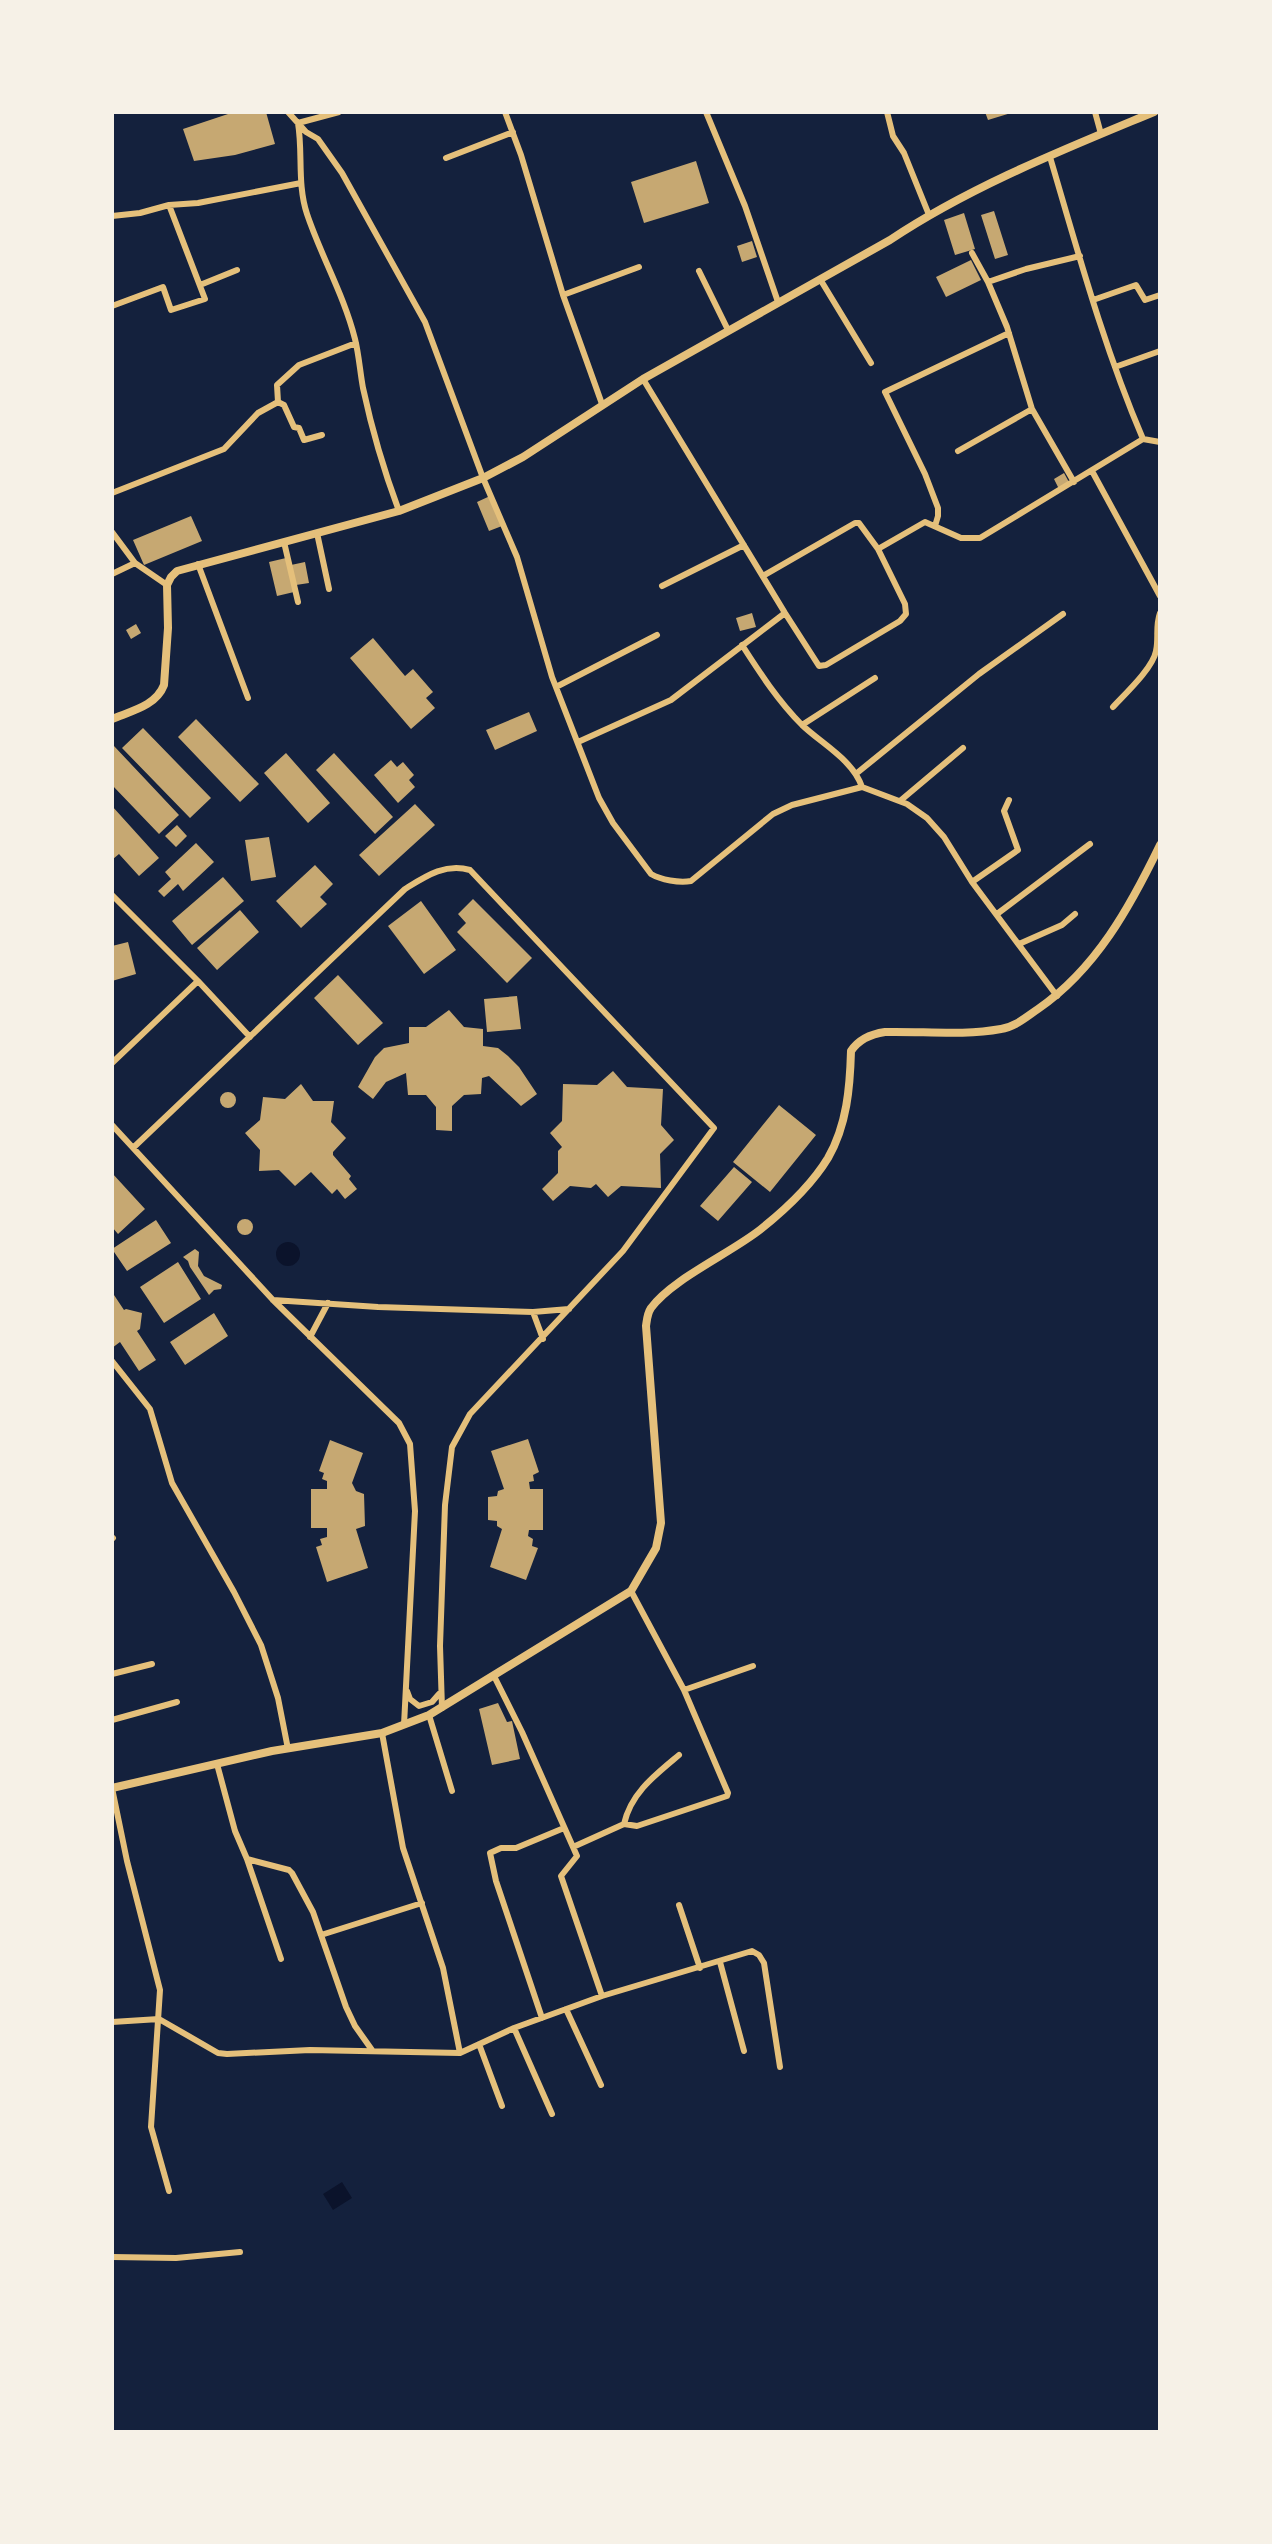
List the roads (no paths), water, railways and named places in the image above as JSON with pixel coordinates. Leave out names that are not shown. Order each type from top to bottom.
[{"type":"main road","points":[[112,719],[152,702],[161,692],[168,628],[167,585],[177,571],[399,511],[483,478],[523,457],[643,379],[929,215],[1154,112]]},
{"type":"main road","points":[[112,1788],[288,1749],[382,1733],[404,1725],[442,1708],[631,1591],[656,1548],[661,1523],[646,1326],[652,1307],[681,1282],[759,1231],[806,1186],[827,1159],[836,1141],[846,1111],[851,1051],[863,1039],[885,1032],[970,1032],[1003,1029],[1016,1024],[1057,996],[1089,964],[1135,896],[1160,845]]},
{"type":"street","points":[[288,112],[318,139],[342,173],[425,322],[483,478],[517,557],[556,687],[599,798],[613,823],[651,874],[657,878],[684,882],[694,879],[773,814],[784,808],[862,787],[918,810],[936,827],[952,847],[972,882],[1057,996]]},
{"type":"street","points":[[298,123],[339,112]]},
{"type":"street","points":[[505,112],[563,295],[602,404]]},
{"type":"street","points":[[706,112],[745,206],[778,302]]},
{"type":"street","points":[[887,112],[893,136],[904,153],[929,215]]},
{"type":"street","points":[[1095,112],[1101,134]]},
{"type":"street","points":[[298,123],[306,212],[347,311],[376,443],[399,511]]},
{"type":"street","points":[[446,158],[513,132]]},
{"type":"street","points":[[1050,157],[1115,367],[1143,439]]},
{"type":"street","points":[[112,216],[301,183]]},
{"type":"street","points":[[112,306],[163,287],[171,310],[205,299],[169,205]]},
{"type":"street","points":[[972,253],[1009,333],[1032,409],[1074,482]]},
{"type":"street","points":[[988,282],[1080,256]]},
{"type":"street","points":[[563,295],[639,267]]},
{"type":"street","points":[[200,285],[237,270]]},
{"type":"street","points":[[699,271],[728,330]]},
{"type":"street","points":[[820,279],[871,363]]},
{"type":"street","points":[[1093,300],[1136,285],[1145,300],[1160,295]]},
{"type":"street","points":[[935,526],[938,508],[885,392],[1009,333]]},
{"type":"street","points":[[278,402],[277,385],[294,368],[356,343]]},
{"type":"street","points":[[1115,367],[1160,351]]},
{"type":"street","points":[[643,379],[785,613],[819,666],[826,665],[903,619],[906,614],[905,604],[878,549],[859,523],[763,576]]},
{"type":"street","points":[[278,402],[284,405],[304,440],[322,435]]},
{"type":"street","points":[[112,493],[224,449],[258,413],[278,402]]},
{"type":"street","points":[[958,451],[1032,409]]},
{"type":"street","points":[[878,549],[925,522],[961,538],[980,538],[1143,439],[1160,442]]},
{"type":"street","points":[[1092,471],[1160,596]]},
{"type":"street","points":[[112,532],[135,563],[167,585]]},
{"type":"street","points":[[317,533],[329,589]]},
{"type":"street","points":[[284,542],[298,602]]},
{"type":"street","points":[[662,586],[744,545]]},
{"type":"street","points":[[112,574],[135,563]]},
{"type":"street","points":[[198,564],[248,698]]},
{"type":"street","points":[[578,742],[671,700],[785,613]]},
{"type":"street","points":[[1113,707],[1152,661],[1157,649],[1155,632],[1160,613]]},
{"type":"street","points":[[857,773],[979,674],[1063,614]]},
{"type":"street","points":[[556,687],[657,635]]},
{"type":"street","points":[[742,645],[771,689],[802,725],[857,773],[862,787]]},
{"type":"street","points":[[802,725],[875,678]]},
{"type":"street","points":[[900,801],[963,748]]},
{"type":"street","points":[[972,882],[1018,850],[1004,811],[1009,800]]},
{"type":"street","points":[[997,914],[1090,844]]},
{"type":"street","points":[[134,1147],[405,889],[436,871],[463,868],[470,870],[714,1128],[623,1251],[470,1414],[452,1447],[442,1567],[442,1708]]},
{"type":"street","points":[[112,895],[250,1037]]},
{"type":"street","points":[[1019,944],[1062,925],[1075,914]]},
{"type":"street","points":[[112,1063],[198,981]]},
{"type":"street","points":[[112,1125],[273,1300],[399,1423],[410,1444],[415,1511],[404,1725]]},
{"type":"street","points":[[273,1300],[533,1312],[569,1309]]},
{"type":"street","points":[[310,1337],[328,1303]]},
{"type":"street","points":[[533,1312],[543,1339]]},
{"type":"street","points":[[112,1361],[116,1371],[150,1409],[172,1483],[261,1645],[278,1698],[288,1749]]},
{"type":"street","points":[[573,1847],[624,1824],[637,1826],[728,1794],[684,1690],[631,1591]]},
{"type":"street","points":[[112,1674],[152,1664]]},
{"type":"street","points":[[684,1690],[753,1666]]},
{"type":"street","points":[[494,1676],[577,1856],[561,1876],[602,1996]]},
{"type":"street","points":[[406,1690],[414,1703],[424,1706],[436,1699],[440,1691]]},
{"type":"street","points":[[112,1720],[177,1702]]},
{"type":"street","points":[[429,1715],[452,1791]]},
{"type":"street","points":[[382,1733],[403,1848],[443,1968],[460,2053]]},
{"type":"street","points":[[624,1824],[633,1799],[650,1779],[679,1755]]},
{"type":"street","points":[[217,1764],[233,1822],[281,1959]]},
{"type":"street","points":[[112,1788],[160,1990],[151,2127],[169,2191]]},
{"type":"street","points":[[542,2018],[496,1881],[490,1853],[501,1848],[516,1848],[564,1828]]},
{"type":"street","points":[[247,1859],[292,1873],[313,1912],[346,2007],[372,2050]]},
{"type":"street","points":[[321,1935],[422,1903]]},
{"type":"street","points":[[679,1905],[700,1968]]},
{"type":"street","points":[[112,2022],[159,2019],[218,2053],[372,2050],[460,2053],[514,2028],[602,1996],[752,1951],[764,1963],[780,2067]]},
{"type":"street","points":[[720,1962],[744,2051]]},
{"type":"street","points":[[566,2009],[601,2085]]},
{"type":"street","points":[[514,2028],[552,2114]]},
{"type":"street","points":[[479,2044],[502,2106]]},
{"type":"street","points":[[112,2257],[176,2258],[240,2252]]},
{"type":"water","points":[[288,1242],[296,1246],[300,1254],[296,1262],[288,1266],[280,1262],[276,1254],[280,1246]]},
{"type":"water","points":[[342,2182],[352,2198],[333,2210],[323,2194]]}]
